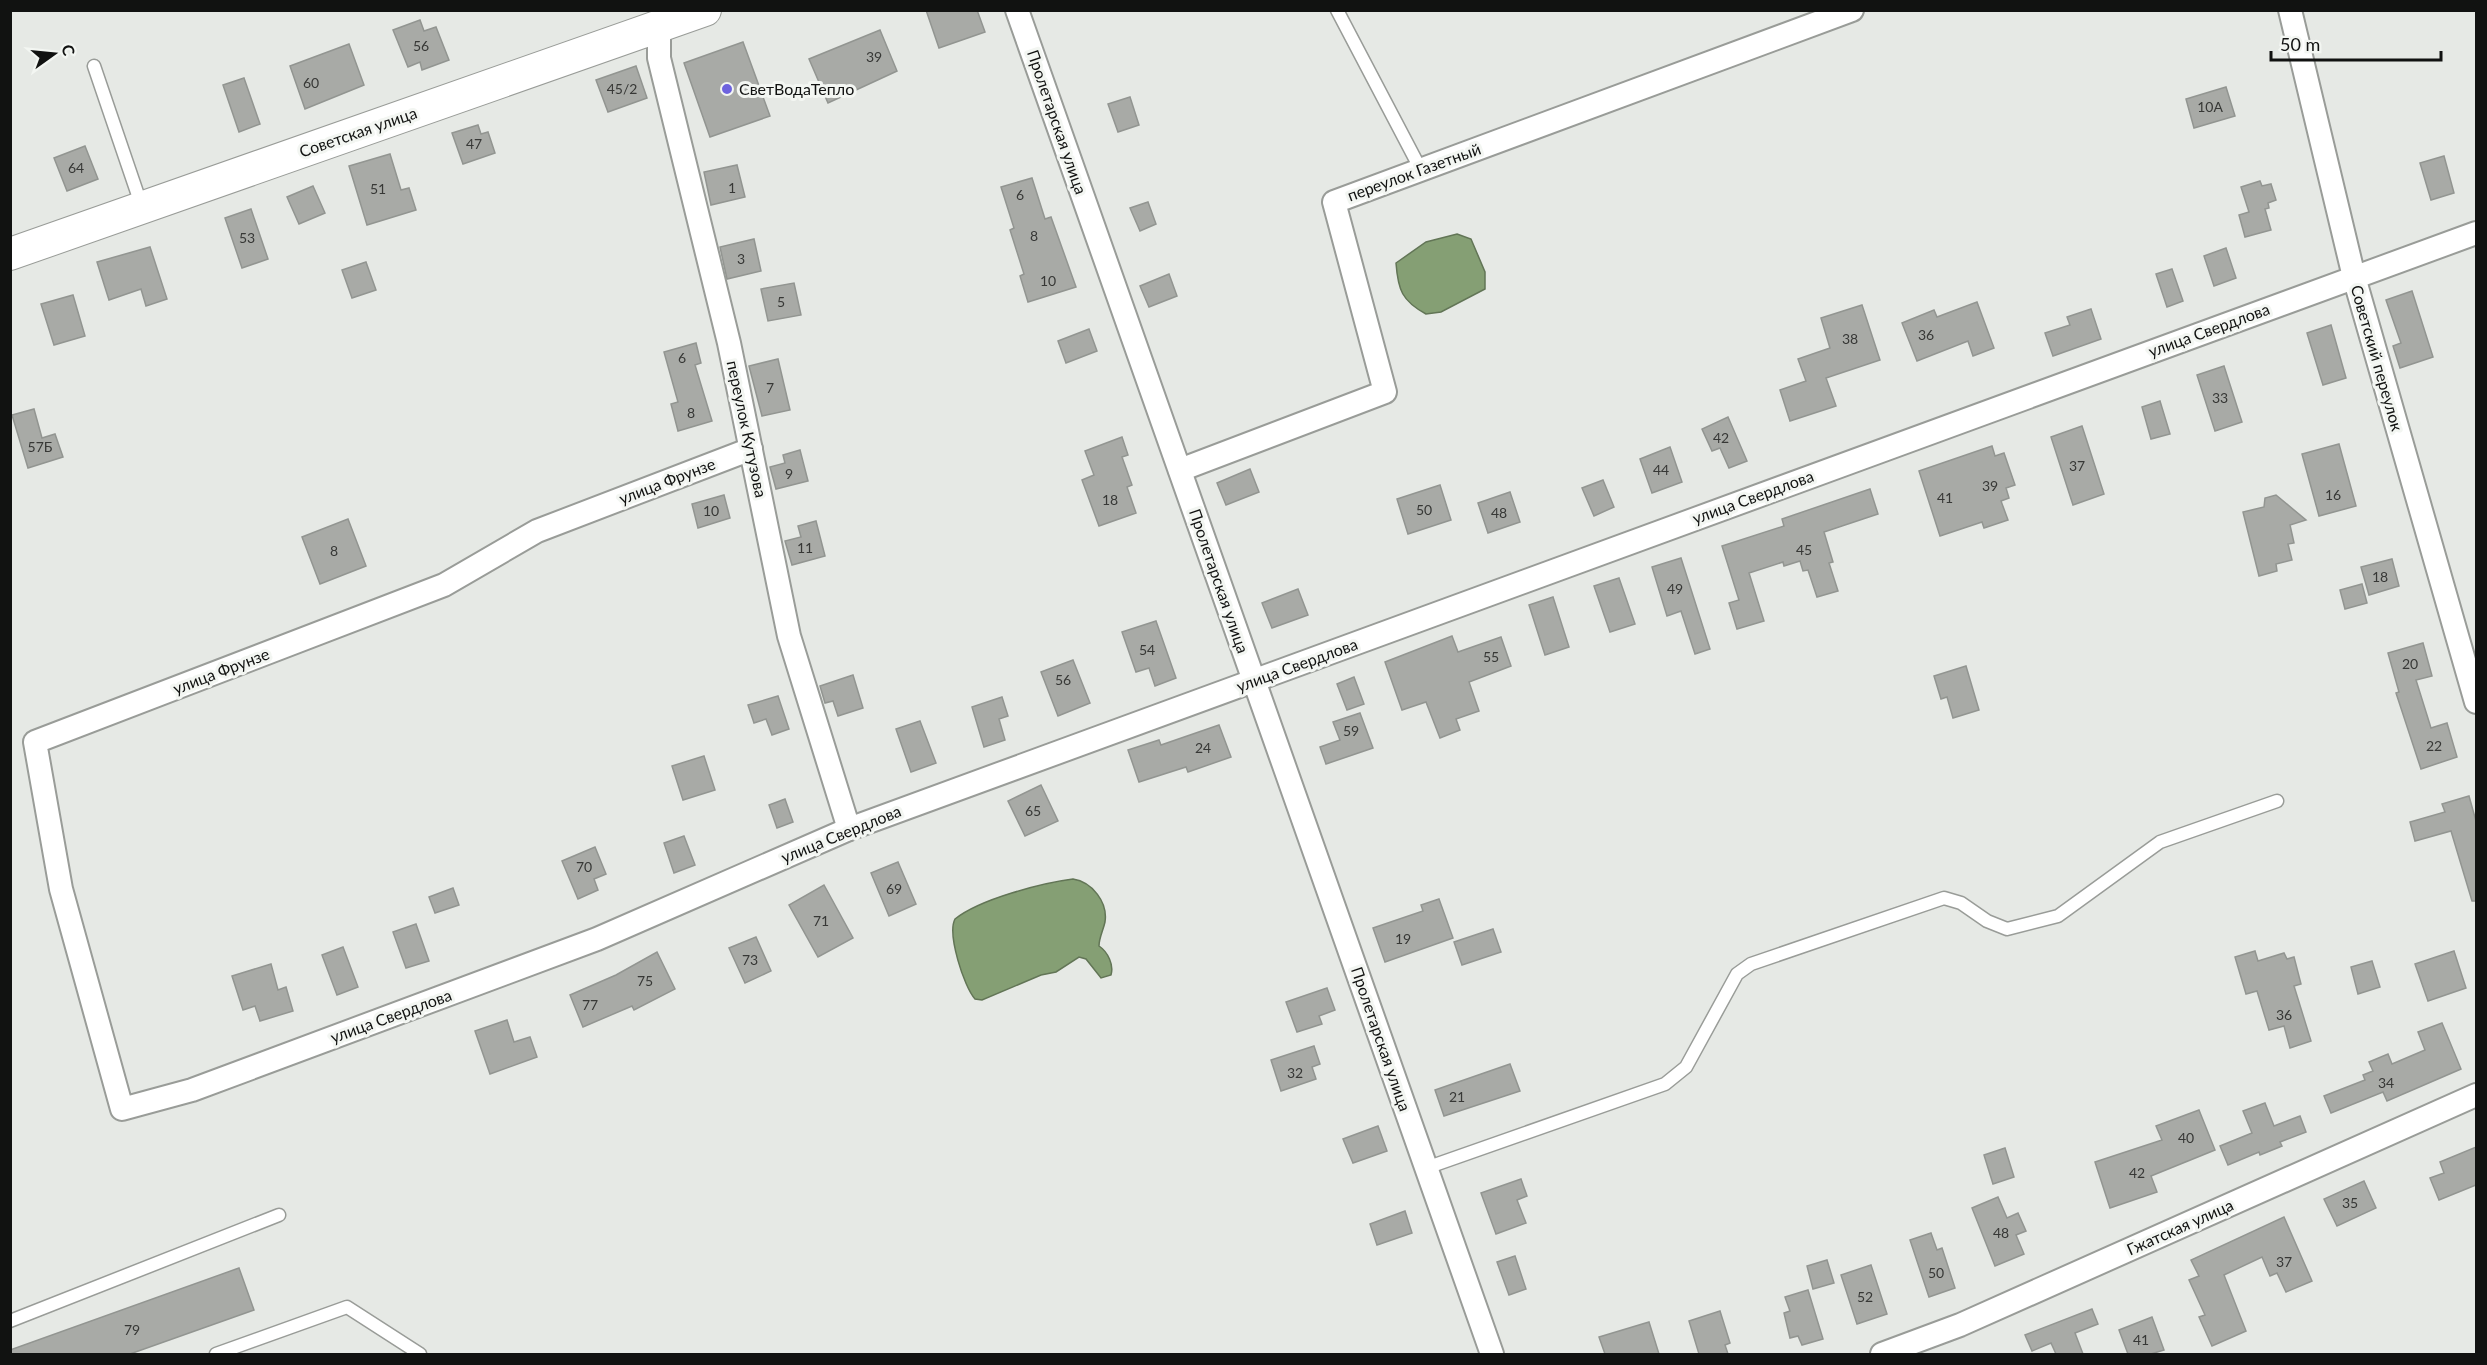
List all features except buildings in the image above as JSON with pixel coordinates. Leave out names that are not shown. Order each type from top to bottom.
[{"type":"main road","name":"Советская улица","points":[[10,254],[705,10]]},
{"type":"street","name":"Пролетарская улица","points":[[1017,10],[1492,1354]]},
{"type":"street","name":"Советский переулок","points":[[2290,10],[2354,277],[2476,702]]},
{"type":"street","name":"переулок Газетный","points":[[1180,470],[1385,392],[1334,202],[1839,13]]},
{"type":"street","name":"переулок Кутузова","points":[[659,27],[659,58],[729,343],[789,636],[849,828]]},
{"type":"street","name":"улица Свердлова","points":[[122,1109],[192,1090],[597,939],[849,828],[2476,233]]},
{"type":"street","name":"улица Фрунзе","points":[[122,1109],[62,889],[35,742],[444,585],[537,531],[751,449]]},
{"type":"street","name":"Гжатская улица","points":[[1882,1354],[1960,1325],[2476,1095]]},
{"type":"lane","points":[[1337,10],[1421,170]]},
{"type":"lane","points":[[94,66],[142,207]]},
{"type":"lane","points":[[1426,1168],[1665,1084],[1686,1067],[1737,974],[1751,964],[1944,898],[1961,903],[1987,921],[2007,929],[2058,916],[2160,842],[2277,801]]},
{"type":"lane","points":[[10,1321],[279,1215]]},
{"type":"lane","points":[[216,1354],[347,1307],[420,1354]]},
{"type":"shaded area","points":[[1457,234],[1471,239],[1485,272],[1485,289],[1441,312],[1426,314],[1411,304],[1403,294],[1398,281],[1396,263],[1426,242]]},
{"type":"shaded area","points":[[1073,879],[1092,889],[1104,907],[1105,922],[1099,946],[1110,959],[1111,975],[1101,978],[1086,959],[1079,957],[1056,972],[1041,975],[982,1000],[975,999],[966,984],[955,948],[953,926],[955,919],[995,899],[1029,888]]},
{"type":"place","name":"СветВодаТепло","points":[[727,89]]}]
